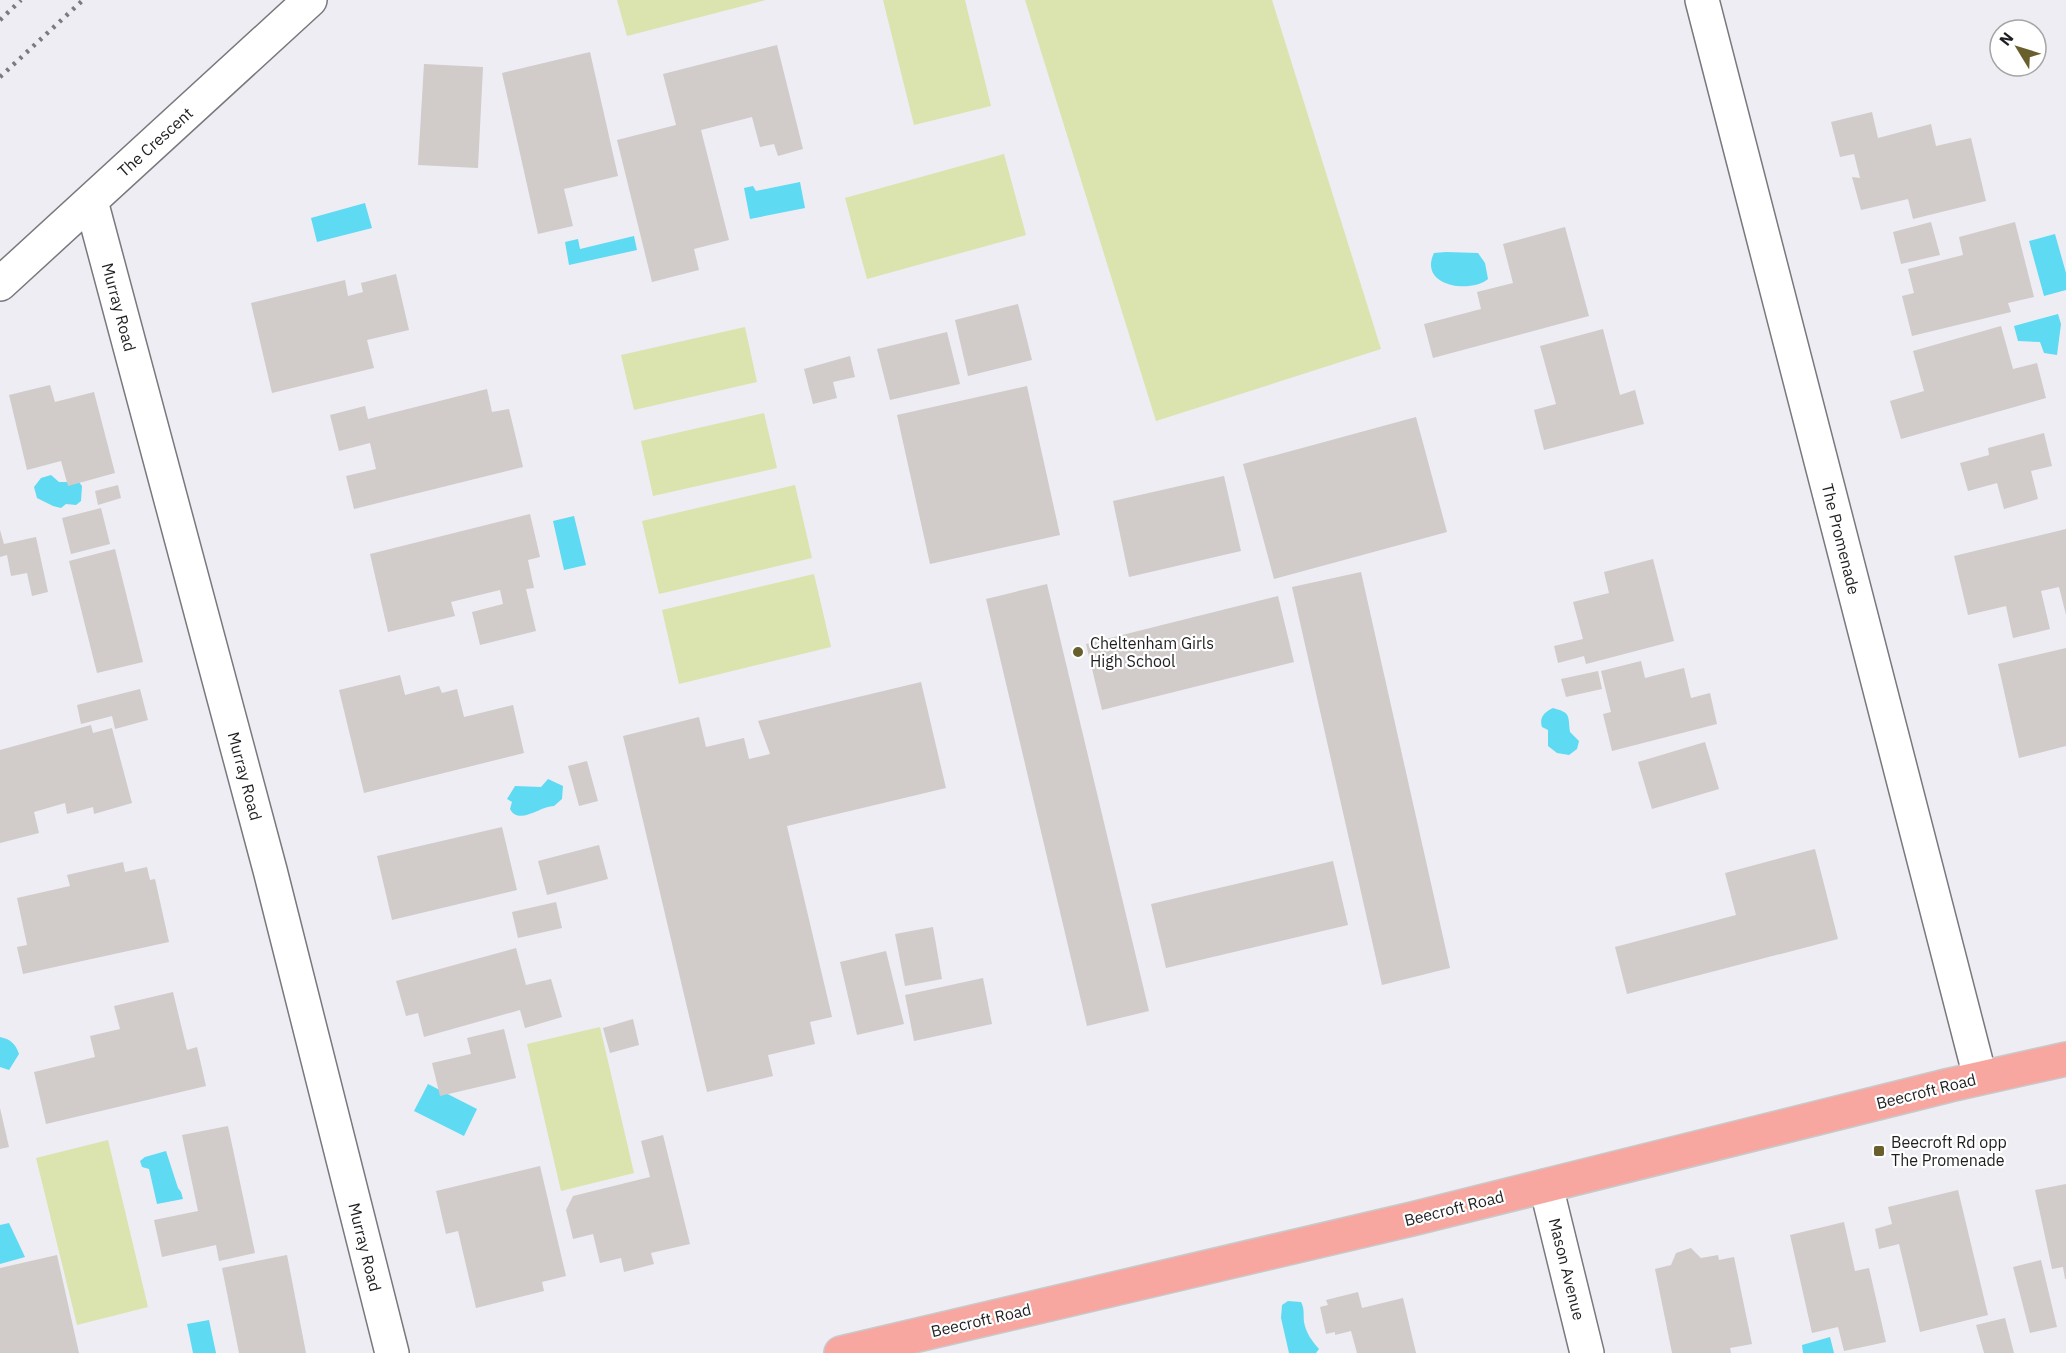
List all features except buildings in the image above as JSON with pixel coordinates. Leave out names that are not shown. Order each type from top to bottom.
[{"type":"main road","name":"Beecroft Road","points":[[841,1353],[1546,1186],[1980,1077],[2066,1059]]},
{"type":"street","name":"The Crescent","points":[[0,284],[310,0]]},
{"type":"street","name":"The Promenade","points":[[1702,0],[1980,1077]]},
{"type":"street","name":"Murray Road","points":[[91,201],[267,858],[392,1353]]},
{"type":"street","name":"Mason Avenue","points":[[1546,1186],[1587,1353]]},
{"type":"green space","points":[[617,0],[766,0],[627,36]]},
{"type":"green space","points":[[883,0],[965,0],[991,106],[914,125]]},
{"type":"green space","points":[[1025,0],[1272,0],[1381,349],[1156,421]]},
{"type":"green space","points":[[1004,154],[1026,235],[867,279],[845,198]]},
{"type":"green space","points":[[745,327],[757,382],[634,410],[621,355]]},
{"type":"green space","points":[[764,413],[777,468],[653,496],[641,441]]},
{"type":"green space","points":[[795,485],[812,558],[659,594],[642,521]]},
{"type":"green space","points":[[814,574],[831,647],[679,684],[662,610]]},
{"type":"green space","points":[[600,1027],[634,1173],[561,1191],[527,1044]]},
{"type":"green space","points":[[108,1140],[148,1307],[77,1325],[36,1158]]},
{"type":"water","points":[[800,182],[805,208],[750,219],[744,188],[753,186],[756,191]]},
{"type":"water","points":[[365,203],[372,228],[317,242],[311,218]]},
{"type":"water","points":[[2055,234],[2066,273],[2066,290],[2044,296],[2029,241]]},
{"type":"water","points":[[634,236],[637,250],[569,265],[565,242],[578,239],[580,249]]},
{"type":"water","points":[[1434,253],[1478,253],[1485,263],[1488,279],[1470,286],[1448,284],[1439,280],[1433,273],[1431,264]]},
{"type":"water","points":[[2058,314],[2061,324],[2057,355],[2044,353],[2040,342],[2018,341],[2014,326]]},
{"type":"water","points":[[51,475],[59,482],[79,482],[82,486],[81,501],[76,505],[66,504],[61,508],[37,498],[34,487],[41,478]]},
{"type":"water","points":[[574,516],[586,565],[564,570],[553,521]]},
{"type":"water","points":[[1553,708],[1566,713],[1570,732],[1579,741],[1577,749],[1569,755],[1557,753],[1548,746],[1548,730],[1542,727],[1541,721],[1545,713]]},
{"type":"water","points":[[548,779],[563,786],[562,799],[554,806],[524,816],[514,814],[510,809],[512,802],[507,799],[515,786],[541,787]]},
{"type":"water","points":[[0,1037],[12,1043],[19,1054],[9,1070],[0,1067]]},
{"type":"water","points":[[428,1084],[477,1109],[464,1136],[414,1111]]},
{"type":"water","points":[[166,1151],[183,1199],[157,1204],[149,1169],[142,1167],[140,1161],[145,1157]]},
{"type":"water","points":[[9,1223],[25,1257],[0,1264],[0,1225]]},
{"type":"water","points":[[1288,1301],[1301,1302],[1306,1330],[1319,1349],[1316,1353],[1289,1353],[1281,1318],[1282,1305]]},
{"type":"water","points":[[209,1320],[216,1353],[193,1353],[187,1324]]},
{"type":"water","points":[[1830,1337],[1834,1353],[1803,1353],[1802,1345]]},
{"type":"railway","points":[[0,20],[21,0]]},
{"type":"railway","points":[[0,77],[83,0]]},
{"type":"place","name":"Cheltenham Girls High School","points":[[1078,652]]},
{"type":"place","name":"Beecroft Rd opp The Promenade","points":[[1879,1151]]}]
